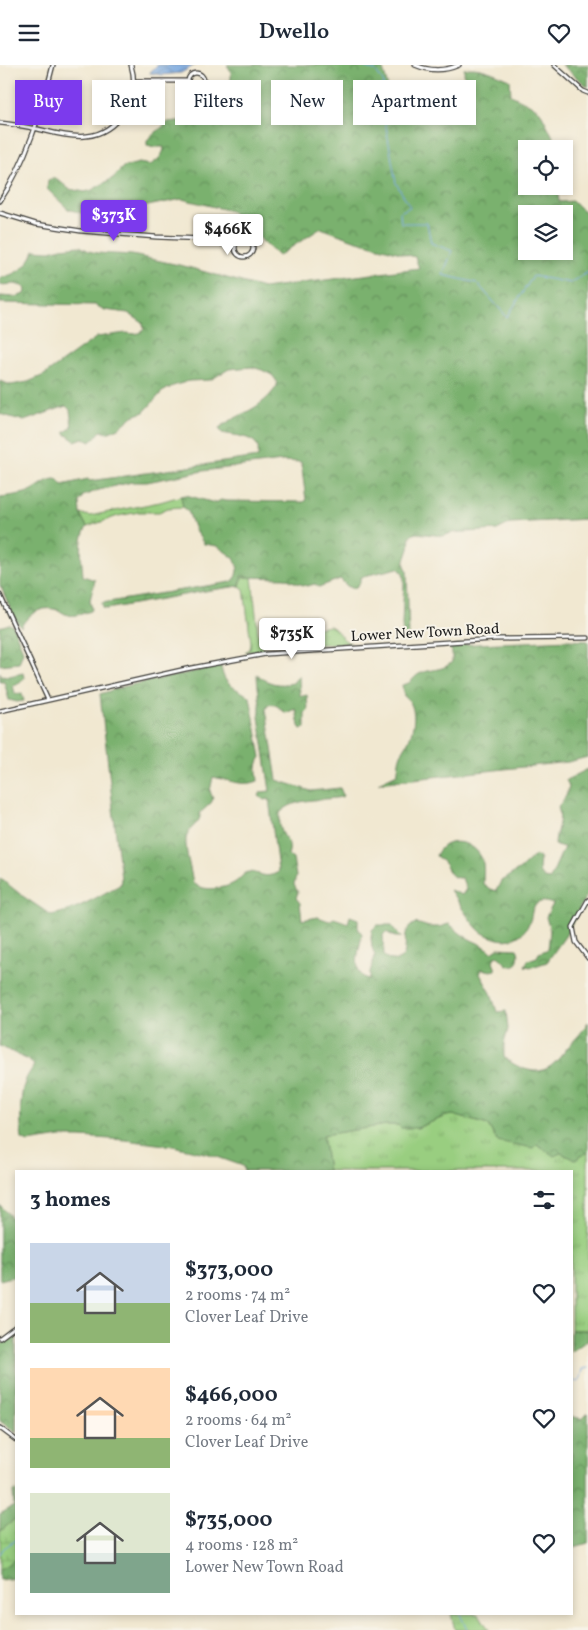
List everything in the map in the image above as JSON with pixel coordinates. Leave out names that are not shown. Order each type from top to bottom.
[{"type":"street","points":[[0,201],[16,173],[35,129],[53,65]]},
{"type":"street","points":[[131,65],[134,80]]},
{"type":"street","points":[[415,65],[424,69],[439,70],[459,65]]},
{"type":"street","points":[[554,65],[583,91],[588,93]]},
{"type":"street","points":[[198,74],[204,81],[202,86],[195,89],[190,87],[188,81],[191,76],[198,74]]},
{"type":"street","points":[[0,123],[76,137],[102,132],[114,125]]},
{"type":"street","points":[[0,213],[36,224],[81,231],[204,239],[235,247]]},
{"type":"street","points":[[244,239],[251,242],[253,248],[251,254],[243,257],[237,253],[235,247],[238,242],[244,239]]},
{"type":"street","points":[[0,595],[48,700]]},
{"type":"street","name":"Lower New Town Road","points":[[0,711],[186,669],[266,654],[496,639],[588,638]]},
{"type":"street","points":[[588,900],[573,927],[576,942],[588,959]]},
{"type":"street","points":[[0,1338],[15,1327]]},
{"type":"street","points":[[0,1428],[15,1439]]},
{"type":"green space","points":[[227,65],[381,65],[386,80],[353,80],[353,125],[476,125],[476,80],[465,80],[464,69],[481,69],[499,75],[510,80],[511,95],[540,111],[554,140],[518,140],[518,195],[558,195],[559,202],[573,201],[588,213],[588,519],[511,523],[497,530],[451,533],[444,536],[416,533],[410,536],[409,549],[404,563],[407,570],[409,637],[406,640],[403,640],[402,624],[404,580],[403,573],[398,568],[364,576],[360,578],[360,583],[354,589],[347,586],[340,579],[319,587],[315,584],[307,586],[285,578],[242,577],[240,586],[107,609],[103,608],[102,603],[231,582],[235,579],[238,567],[234,558],[217,546],[204,544],[195,530],[188,511],[183,507],[181,496],[186,495],[215,503],[221,500],[304,502],[306,500],[301,462],[282,461],[203,471],[147,482],[132,482],[83,496],[79,502],[80,514],[87,527],[82,538],[81,557],[83,576],[95,580],[90,600],[91,611],[80,615],[67,615],[58,610],[41,610],[27,618],[21,627],[15,619],[0,585],[0,497],[25,493],[53,479],[57,479],[62,485],[88,479],[90,481],[258,457],[258,448],[255,442],[222,433],[219,428],[257,406],[277,386],[276,380],[272,375],[252,367],[229,369],[210,380],[189,381],[162,392],[144,412],[133,416],[119,428],[107,433],[101,431],[91,442],[83,438],[75,441],[64,433],[72,427],[70,410],[66,406],[24,421],[0,414],[0,381],[11,385],[28,382],[44,375],[97,337],[126,333],[135,334],[142,332],[144,329],[143,323],[128,313],[105,310],[95,305],[0,303],[0,296],[15,297],[25,294],[25,287],[15,284],[0,285],[0,278],[11,275],[21,269],[29,261],[34,250],[50,251],[80,246],[97,253],[132,255],[184,266],[263,288],[419,268],[415,257],[354,240],[321,228],[278,256],[231,211],[182,199],[94,217],[68,209],[47,189],[48,180],[56,178],[69,189],[85,192],[113,178],[123,167],[139,163],[150,165],[158,160],[164,147],[147,145],[147,140],[168,122],[175,121],[175,125],[261,125],[261,80],[231,80],[231,74]]},
{"type":"green space","points":[[562,65],[588,65],[588,87]]},
{"type":"green space","points":[[181,496],[183,507],[168,508],[159,512],[139,512],[118,516],[87,527],[80,514],[91,516]]},
{"type":"green space","points":[[242,577],[252,577],[259,642],[261,647],[267,649],[245,652],[250,649],[251,643],[244,589],[240,586]]},
{"type":"green space","points":[[9,624],[13,626],[23,651],[19,663],[0,665],[0,627]]},
{"type":"green space","points":[[330,626],[351,643],[299,645],[308,643],[313,629]]},
{"type":"green space","points":[[569,640],[588,641],[588,757],[568,762],[378,783],[397,774],[401,754],[412,732],[414,719],[412,706],[404,696],[402,685],[410,682],[423,672],[440,669],[452,662],[450,648],[454,645]]},
{"type":"green space","points":[[221,666],[222,673],[227,682],[250,697],[261,757],[257,766],[258,781],[241,783],[213,777],[210,791],[213,799],[200,813],[199,820],[189,831],[186,839],[187,855],[193,883],[207,889],[225,887],[234,883],[248,872],[266,876],[277,873],[269,799],[264,800],[259,796],[261,792],[270,791],[259,717],[257,674],[270,682],[283,684],[293,683],[299,675],[300,695],[307,695],[308,710],[305,713],[305,728],[301,729],[299,726],[296,709],[286,713],[276,706],[268,705],[266,709],[277,780],[311,791],[340,788],[343,795],[342,797],[293,804],[280,813],[280,827],[289,844],[288,855],[293,859],[296,876],[294,885],[298,892],[296,898],[300,903],[302,920],[318,917],[329,921],[334,918],[348,923],[350,916],[358,919],[358,928],[362,934],[357,960],[358,967],[364,977],[370,980],[370,972],[375,956],[372,947],[372,930],[377,925],[392,925],[402,937],[395,937],[386,932],[383,935],[384,956],[391,960],[397,960],[402,957],[405,950],[406,933],[416,923],[429,927],[449,924],[464,936],[483,945],[492,952],[498,948],[517,949],[518,957],[514,966],[506,964],[497,956],[493,962],[496,970],[482,969],[480,974],[491,993],[497,1012],[506,1011],[508,1029],[504,1044],[504,1057],[527,1070],[543,1070],[558,1060],[588,1022],[588,1152],[575,1160],[561,1153],[554,1156],[537,1144],[533,1148],[497,1141],[488,1125],[453,1115],[417,1128],[401,1128],[398,1125],[386,1125],[323,1135],[328,1170],[244,1170],[243,1166],[209,1154],[173,1146],[125,1140],[61,1137],[28,1142],[22,1139],[22,1093],[26,1079],[34,1065],[0,1046],[0,878],[51,915],[78,907],[120,885],[121,879],[100,694],[126,686]]},
{"type":"green space","points":[[0,672],[1,675],[9,676],[23,673],[24,678],[21,682],[13,685],[15,694],[22,694],[24,701],[9,700],[4,681],[0,681]]},
{"type":"green space","points":[[588,769],[588,892],[566,935],[547,962],[532,967],[525,966],[528,960],[537,957],[539,953],[548,949],[550,931],[546,917],[553,904],[542,902],[535,905],[527,928],[520,935],[508,940],[490,936],[481,932],[473,924],[450,890],[462,895],[466,889],[462,878],[452,875],[436,856],[445,845],[451,843],[465,843],[471,846],[477,851],[482,860],[483,884],[496,891],[501,881],[520,869],[535,855],[540,858],[539,871],[543,878],[550,879],[564,847],[555,845],[555,840],[560,817],[558,807],[566,796],[569,786],[566,780]]},
{"type":"green space","points":[[453,1115],[488,1125],[497,1141],[537,1144],[545,1150],[561,1153],[575,1160],[588,1152],[588,1330],[573,1330],[573,1170],[328,1170],[323,1135],[386,1125],[417,1128]]},
{"type":"green space","points":[[0,1205],[15,1221],[15,1276],[0,1280]]},
{"type":"green space","points":[[573,1330],[588,1330],[588,1340],[573,1351]]},
{"type":"green space","points":[[15,1332],[15,1432],[0,1421],[0,1346]]},
{"type":"green space","points":[[588,1413],[588,1543],[573,1547],[573,1417],[582,1419]]},
{"type":"green space","points":[[15,1490],[15,1519],[0,1532],[0,1514],[14,1506],[13,1491]]},
{"type":"green space","points":[[15,1519],[15,1559],[0,1570],[0,1532]]},
{"type":"green space","points":[[15,1559],[15,1578],[0,1580],[0,1570]]},
{"type":"green space","points":[[451,1615],[480,1615],[489,1630],[455,1630]]},
{"type":"water","points":[[158,65],[195,65],[181,73],[162,75],[150,73]]},
{"type":"waterway","points":[[358,65],[376,71],[384,83],[380,93],[396,183],[410,207],[400,212],[401,223],[427,223],[431,243],[452,251],[443,275],[477,283],[507,317],[533,276],[571,283],[588,272]]},
{"type":"waterway","points":[[573,1381],[578,1382],[583,1369],[588,1368]]},
{"type":"waterway","points":[[0,1554],[4,1548],[15,1541]]},
{"type":"waterway","points":[[460,1615],[467,1630]]}]
